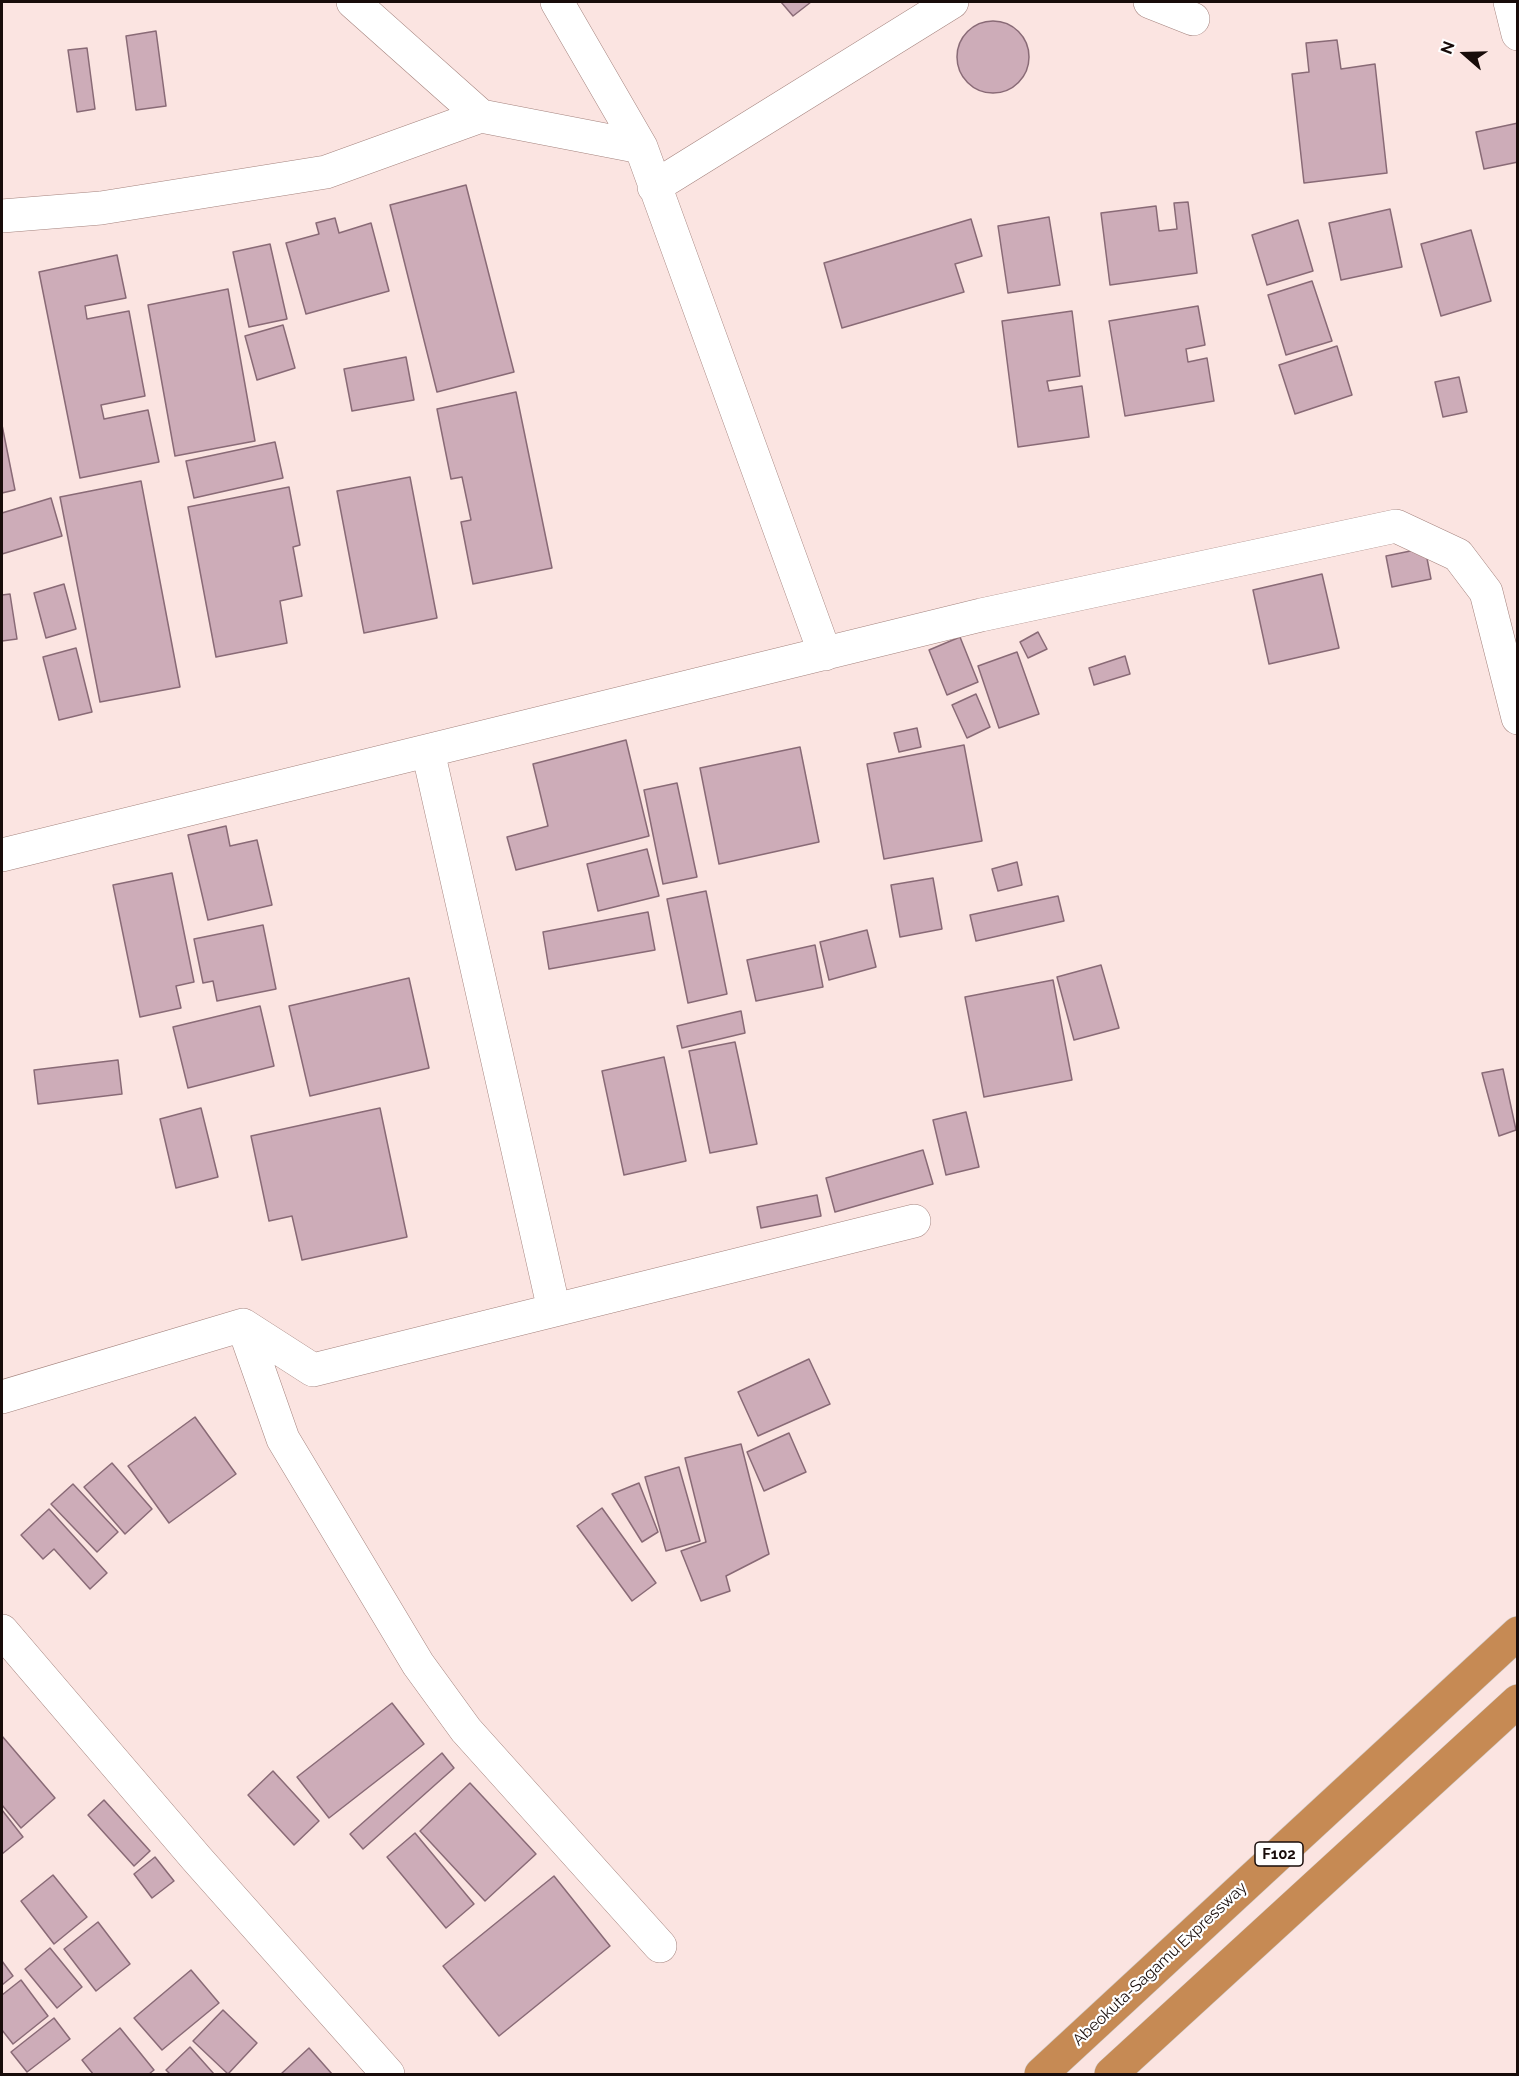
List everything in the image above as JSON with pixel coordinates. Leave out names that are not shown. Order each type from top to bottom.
[{"type":"highway","name":"Abeokuta-Sagamu Expressway","points":[[1041,2074],[1518,1633]]},
{"type":"highway","name":"F102","points":[[1112,2074],[1518,1701]]},
{"type":"street","points":[[352,2],[482,116],[641,147]]},
{"type":"street","points":[[557,2],[641,147],[825,654]]},
{"type":"street","points":[[654,188],[952,2]]},
{"type":"street","points":[[1150,2],[1193,19]]},
{"type":"street","points":[[1510,2],[1518,34]]},
{"type":"street","points":[[2,216],[101,208],[326,172],[482,116]]},
{"type":"street","points":[[2,855],[981,615],[1396,526],[1458,555],[1486,592],[1518,718]]},
{"type":"street","points":[[428,751],[554,1310]]},
{"type":"street","points":[[2,1397],[243,1325],[313,1370],[914,1221]]},
{"type":"street","points":[[243,1325],[283,1439],[417,1664],[466,1730],[660,1946]]},
{"type":"street","points":[[2,1631],[197,1859],[388,2074]]},
{"type":"building","points":[[781,2],[811,2],[793,16]]},
{"type":"building","points":[[986,21],[1000,21],[1019,31],[1029,50],[1029,64],[1019,83],[1000,93],[986,93],[967,83],[957,64],[957,50],[967,31]]},
{"type":"building","points":[[156,31],[166,106],[136,110],[126,36]]},
{"type":"building","points":[[1337,40],[1341,69],[1375,64],[1387,173],[1304,183],[1292,74],[1309,72],[1306,43]]},
{"type":"building","points":[[87,48],[95,109],[77,112],[68,50]]},
{"type":"building","points":[[1518,123],[1518,162],[1484,169],[1476,132]]},
{"type":"building","points":[[466,185],[514,372],[437,392],[390,205]]},
{"type":"building","points":[[1188,202],[1197,273],[1110,285],[1101,213],[1156,206],[1159,231],[1177,229],[1174,203]]},
{"type":"building","points":[[1390,209],[1402,267],[1341,280],[1329,223]]},
{"type":"building","points":[[1049,217],[1060,285],[1008,293],[998,226]]},
{"type":"building","points":[[335,218],[339,233],[371,223],[389,291],[306,314],[286,243],[319,234],[316,223]]},
{"type":"building","points":[[971,219],[982,256],[955,264],[964,292],[842,328],[824,263]]},
{"type":"building","points":[[1298,220],[1313,271],[1267,285],[1252,235]]},
{"type":"building","points":[[1471,230],[1491,301],[1441,316],[1421,244]]},
{"type":"building","points":[[270,244],[287,319],[249,327],[233,252]]},
{"type":"building","points":[[117,255],[126,298],[85,306],[87,319],[129,311],[145,396],[101,405],[104,419],[148,410],[159,462],[80,478],[39,272]]},
{"type":"building","points":[[1312,281],[1332,341],[1286,355],[1268,295]]},
{"type":"building","points":[[228,289],[255,441],[175,456],[148,305]]},
{"type":"building","points":[[1198,306],[1205,345],[1186,349],[1188,362],[1207,358],[1214,401],[1125,416],[1109,321]]},
{"type":"building","points":[[1072,311],[1080,376],[1047,381],[1049,391],[1082,386],[1089,437],[1018,447],[1002,321]]},
{"type":"building","points":[[283,325],[295,368],[257,380],[245,336]]},
{"type":"building","points":[[1337,346],[1352,395],[1295,414],[1279,365]]},
{"type":"building","points":[[406,357],[414,400],[352,411],[344,369]]},
{"type":"building","points":[[1459,377],[1467,412],[1443,417],[1435,382]]},
{"type":"building","points":[[516,392],[552,568],[473,584],[461,522],[471,520],[462,477],[451,479],[437,409]]},
{"type":"building","points":[[2,425],[15,490],[2,493]]},
{"type":"building","points":[[275,442],[283,478],[194,498],[186,461]]},
{"type":"building","points":[[410,477],[437,618],[364,633],[337,491]]},
{"type":"building","points":[[141,481],[180,687],[100,702],[60,497]]},
{"type":"building","points":[[289,487],[300,545],[293,547],[302,596],[280,601],[287,643],[216,657],[188,507]]},
{"type":"building","points":[[51,498],[62,536],[2,554],[2,513]]},
{"type":"building","points":[[1425,548],[1431,579],[1392,587],[1386,556]]},
{"type":"building","points":[[1322,574],[1339,648],[1269,664],[1253,590]]},
{"type":"building","points":[[64,584],[76,629],[46,638],[34,593]]},
{"type":"building","points":[[10,594],[17,639],[2,641],[2,595]]},
{"type":"building","points":[[1038,632],[1047,649],[1028,658],[1020,642]]},
{"type":"building","points":[[960,637],[978,682],[947,695],[929,650]]},
{"type":"building","points":[[76,648],[92,712],[59,720],[43,657]]},
{"type":"building","points":[[1017,652],[1039,714],[999,728],[978,666]]},
{"type":"building","points":[[1125,656],[1130,674],[1094,685],[1089,668]]},
{"type":"building","points":[[976,694],[990,727],[967,738],[952,705]]},
{"type":"building","points":[[917,728],[921,747],[899,752],[894,733]]},
{"type":"building","points":[[626,740],[649,836],[516,870],[507,837],[548,826],[533,764]]},
{"type":"building","points":[[964,745],[982,841],[884,859],[867,764]]},
{"type":"building","points":[[800,747],[819,842],[719,864],[700,768]]},
{"type":"building","points":[[677,783],[697,877],[663,884],[644,790]]},
{"type":"building","points":[[226,826],[230,846],[257,840],[272,905],[208,920],[188,835]]},
{"type":"building","points":[[647,849],[659,896],[598,911],[587,864]]},
{"type":"building","points":[[1017,862],[1022,885],[998,891],[992,869]]},
{"type":"building","points":[[172,873],[194,982],[176,986],[181,1008],[140,1017],[113,885]]},
{"type":"building","points":[[933,878],[942,929],[900,937],[891,885]]},
{"type":"building","points":[[706,891],[727,994],[688,1003],[667,899]]},
{"type":"building","points":[[1058,896],[1064,921],[976,941],[970,915]]},
{"type":"building","points":[[648,912],[655,950],[549,969],[543,932]]},
{"type":"building","points":[[263,925],[276,989],[217,1001],[213,981],[203,983],[194,939]]},
{"type":"building","points":[[867,930],[876,967],[829,980],[820,942]]},
{"type":"building","points":[[815,945],[823,987],[756,1001],[747,960]]},
{"type":"building","points":[[1101,965],[1119,1028],[1074,1040],[1057,977]]},
{"type":"building","points":[[409,978],[429,1068],[310,1096],[289,1006]]},
{"type":"building","points":[[1053,980],[1072,1080],[984,1097],[965,997]]},
{"type":"building","points":[[260,1006],[274,1066],[188,1088],[173,1027]]},
{"type":"building","points":[[741,1011],[745,1033],[682,1048],[677,1026]]},
{"type":"building","points":[[735,1042],[757,1144],[710,1153],[689,1051]]},
{"type":"building","points":[[664,1057],[686,1161],[624,1175],[602,1071]]},
{"type":"building","points":[[118,1060],[122,1094],[38,1104],[34,1070]]},
{"type":"building","points":[[1503,1069],[1516,1130],[1499,1136],[1482,1073]]},
{"type":"building","points":[[201,1108],[218,1177],[176,1188],[160,1119]]},
{"type":"building","points":[[380,1108],[407,1237],[302,1260],[292,1216],[269,1221],[251,1136]]},
{"type":"building","points":[[966,1112],[979,1167],[946,1175],[933,1120]]},
{"type":"building","points":[[923,1150],[933,1184],[835,1212],[826,1178]]},
{"type":"building","points":[[817,1195],[821,1216],[761,1228],[757,1207]]},
{"type":"building","points":[[809,1359],[830,1404],[758,1436],[738,1392]]},
{"type":"building","points":[[195,1417],[236,1474],[169,1523],[128,1466]]},
{"type":"building","points":[[789,1433],[806,1472],[764,1491],[747,1452]]},
{"type":"building","points":[[741,1444],[769,1554],[726,1576],[730,1591],[701,1601],[681,1551],[706,1542],[685,1458]]},
{"type":"building","points":[[112,1463],[152,1509],[125,1534],[84,1487]]},
{"type":"building","points":[[679,1467],[700,1541],[666,1551],[645,1477]]},
{"type":"building","points":[[639,1483],[658,1532],[642,1542],[612,1494]]},
{"type":"building","points":[[73,1484],[118,1532],[97,1552],[51,1504]]},
{"type":"building","points":[[602,1508],[656,1583],[632,1601],[577,1526]]},
{"type":"building","points":[[49,1509],[107,1573],[90,1589],[54,1549],[43,1559],[21,1535]]},
{"type":"building","points":[[392,1703],[424,1744],[329,1818],[297,1777]]},
{"type":"building","points":[[2,1736],[55,1798],[21,1828],[2,1805]]},
{"type":"building","points":[[442,1753],[454,1768],[363,1849],[350,1834]]},
{"type":"building","points":[[273,1771],[319,1821],[294,1845],[248,1795]]},
{"type":"building","points":[[470,1783],[536,1854],[485,1901],[420,1831]]},
{"type":"building","points":[[104,1800],[150,1851],[134,1866],[88,1815]]},
{"type":"building","points":[[2,1810],[23,1837],[2,1854]]},
{"type":"building","points":[[415,1833],[474,1904],[446,1928],[387,1857]]},
{"type":"building","points":[[155,1857],[174,1881],[152,1898],[134,1874]]},
{"type":"building","points":[[53,1875],[87,1917],[54,1944],[21,1901]]},
{"type":"building","points":[[554,1876],[610,1946],[499,2036],[443,1966]]},
{"type":"building","points":[[98,1922],[130,1964],[96,1991],[64,1949]]},
{"type":"building","points":[[50,1948],[82,1987],[57,2008],[25,1969]]},
{"type":"building","points":[[2,1961],[13,1976],[2,1985]]},
{"type":"building","points":[[191,1970],[219,2003],[162,2050],[134,2018]]},
{"type":"building","points":[[21,1980],[48,2016],[13,2044],[2,2030],[2,1995]]},
{"type":"building","points":[[223,2010],[257,2043],[228,2074],[193,2041]]},
{"type":"building","points":[[54,2018],[70,2039],[27,2072],[11,2052]]},
{"type":"building","points":[[120,2028],[154,2070],[149,2074],[93,2074],[82,2060]]},
{"type":"building","points":[[190,2047],[214,2074],[170,2074],[166,2070]]},
{"type":"building","points":[[309,2048],[332,2074],[281,2074]]}]
